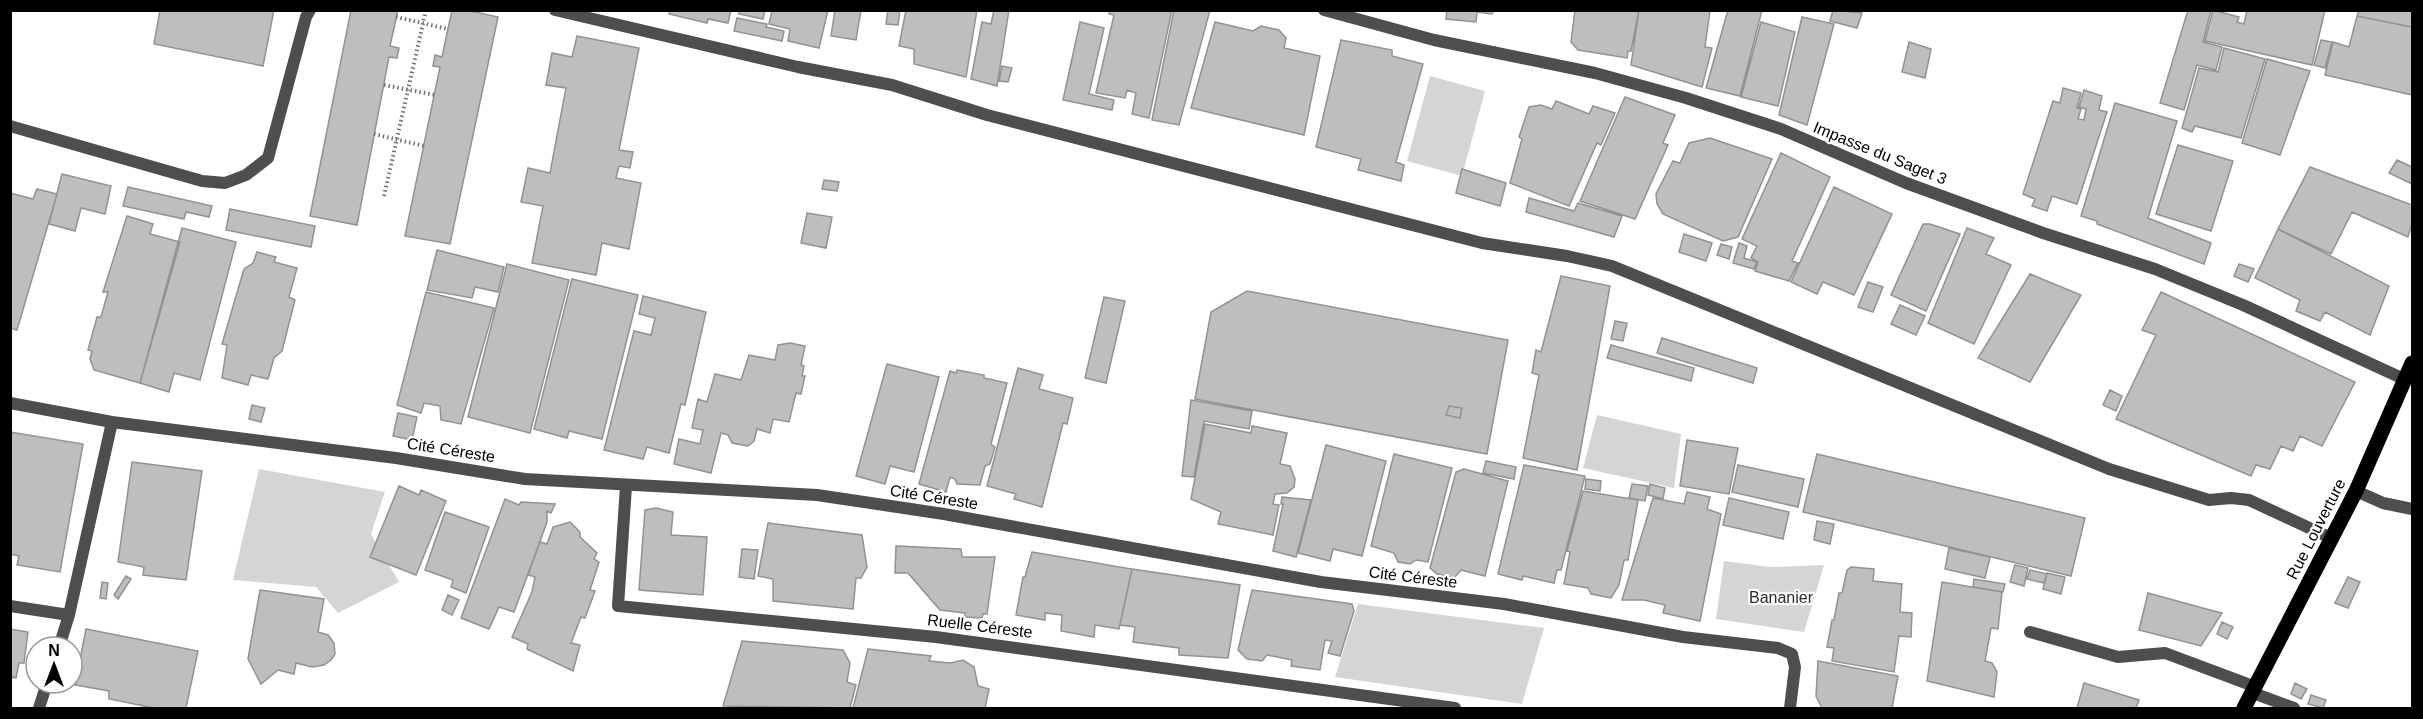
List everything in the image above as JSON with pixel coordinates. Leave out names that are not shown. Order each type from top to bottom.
[{"type":"main road","name":"Rue Louverture","points":[[2244,708],[2356,491],[2412,363]]},
{"type":"street","points":[[10,126],[202,181],[225,183],[246,175],[268,158],[310,10]]},
{"type":"street","points":[[555,10],[798,67],[892,85],[987,116],[1482,243],[1612,266],[2109,469],[2209,500],[2249,500],[2331,538]]},
{"type":"street","name":"Impasse du Saget 3","points":[[1324,10],[1434,40],[1595,73],[1686,98],[1780,129],[1906,183],[2043,233],[2155,269],[2243,304],[2406,381]]},
{"type":"street","name":"Cité Céreste","points":[[10,403],[112,422],[396,458],[525,479],[817,495],[944,514],[1321,582],[1504,604],[1683,637],[1778,648],[1792,654],[1796,667],[1790,708]]},
{"type":"street","points":[[62,635],[69,615],[112,422]]},
{"type":"street","name":"Ruelle Céreste","points":[[626,486],[618,606],[936,637],[1455,708]]},
{"type":"street","points":[[2356,491],[2383,503],[2412,509]]},
{"type":"street","points":[[10,606],[69,615]]},
{"type":"street","points":[[2030,632],[2118,657],[2164,653],[2294,708]]},
{"type":"path","points":[[384,196],[426,10]]},
{"type":"path","points":[[396,17],[448,30]]},
{"type":"path","points":[[384,85],[435,95]]},
{"type":"path","points":[[374,134],[424,146]]},
{"type":"green space","points":[[1430,76],[1485,91],[1462,176],[1407,161]]},
{"type":"green space","points":[[1597,415],[1681,434],[1674,488],[1583,468]]},
{"type":"green space","points":[[259,469],[385,492],[371,534],[399,582],[338,613],[316,587],[233,580]]},
{"type":"green space","name":"Bananier","points":[[1724,561],[1770,567],[1824,565],[1804,632],[1716,619]]},
{"type":"green space","points":[[1358,604],[1544,628],[1522,704],[1335,677]]},
{"type":"building","points":[[160,10],[274,10],[263,66],[154,44]]},
{"type":"building","points":[[351,10],[398,10],[390,46],[399,48],[397,58],[389,57],[357,225],[310,216]]},
{"type":"building","points":[[452,10],[466,10],[498,17],[450,244],[405,236],[440,67],[433,66],[435,55],[442,57]]},
{"type":"building","points":[[670,10],[731,10],[728,23],[708,19],[707,23],[669,14]]},
{"type":"building","points":[[739,10],[765,10],[763,19],[739,14]]},
{"type":"building","points":[[772,10],[828,10],[819,48],[788,41],[790,29],[769,24]]},
{"type":"building","points":[[835,10],[861,10],[856,40],[831,36]]},
{"type":"building","points":[[888,10],[900,10],[898,25],[886,24]]},
{"type":"building","points":[[906,10],[977,10],[966,77],[914,64],[914,49],[899,46]]},
{"type":"building","points":[[994,10],[1009,10],[997,86],[971,79],[982,22],[991,24]]},
{"type":"building","points":[[1110,10],[1172,10],[1149,118],[1132,114],[1136,93],[1127,90],[1125,98],[1096,93],[1114,15],[1109,14]]},
{"type":"building","points":[[1174,10],[1210,10],[1179,125],[1152,120]]},
{"type":"building","points":[[1447,10],[1494,10],[1492,14],[1477,12],[1476,22],[1446,19]]},
{"type":"building","points":[[1575,10],[1639,10],[1631,51],[1628,51],[1627,58],[1578,50],[1571,42]]},
{"type":"building","points":[[1639,10],[1710,10],[1705,47],[1712,48],[1702,87],[1631,65]]},
{"type":"building","points":[[1728,10],[1762,10],[1740,96],[1706,88]]},
{"type":"building","points":[[1833,10],[1862,13],[1857,28],[1830,21]]},
{"type":"building","points":[[2188,10],[2211,10],[2203,42],[2222,47],[2216,70],[2197,65],[2184,110],[2160,103]]},
{"type":"building","points":[[2213,10],[2239,17],[2237,22],[2244,24],[2247,10],[2325,10],[2312,65],[2205,41]]},
{"type":"building","points":[[2359,10],[2412,10],[2412,27],[2357,16]]},
{"type":"building","points":[[2357,16],[2412,27],[2412,95],[2325,75],[2333,42],[2349,47]]},
{"type":"building","points":[[1802,17],[1834,24],[1807,125],[1779,115]]},
{"type":"building","points":[[737,18],[767,24],[766,27],[784,31],[782,41],[734,31]]},
{"type":"building","points":[[1080,22],[1104,28],[1089,94],[1114,100],[1112,110],[1063,100]]},
{"type":"building","points":[[1215,22],[1253,31],[1261,26],[1279,30],[1286,38],[1284,48],[1320,56],[1304,135],[1191,108]]},
{"type":"building","points":[[1761,22],[1795,32],[1778,106],[1741,97]]},
{"type":"building","points":[[577,36],[639,48],[619,150],[633,152],[630,168],[619,166],[616,178],[641,183],[629,249],[602,243],[596,275],[532,263],[543,206],[521,202],[528,168],[550,173],[566,88],[546,85],[552,53],[572,57]]},
{"type":"building","points":[[1341,40],[1392,50],[1392,56],[1423,64],[1396,162],[1404,165],[1401,181],[1358,170],[1361,159],[1316,147]]},
{"type":"building","points":[[2321,40],[2332,42],[2325,68],[2314,65]]},
{"type":"building","points":[[1909,42],[1931,49],[1925,78],[1902,72]]},
{"type":"building","points":[[2224,48],[2265,59],[2241,138],[2195,126],[2192,132],[2182,128],[2199,68],[2218,72]]},
{"type":"building","points":[[2267,59],[2310,71],[2280,155],[2242,143]]},
{"type":"building","points":[[1002,66],[1012,68],[1008,82],[999,81]]},
{"type":"building","points":[[2063,88],[2081,93],[2077,108],[2081,109],[2078,119],[2084,120],[2086,109],[2079,107],[2084,90],[2102,96],[2099,110],[2107,112],[2077,204],[2052,196],[2047,211],[2032,206],[2035,199],[2023,194],[2053,101],[2060,103]]},
{"type":"building","points":[[1625,97],[1675,115],[1663,143],[1668,145],[1635,219],[1580,201]]},
{"type":"building","points":[[1556,101],[1589,114],[1593,106],[1615,113],[1601,145],[1597,143],[1569,206],[1510,183],[1522,139],[1519,137],[1529,107],[1541,105],[1552,109]]},
{"type":"building","points":[[2115,103],[2177,121],[2148,218],[2211,243],[2204,264],[2081,216]]},
{"type":"building","points":[[1710,138],[1772,159],[1738,237],[1723,241],[1663,214],[1657,204],[1656,194],[1673,161],[1680,163],[1689,143]]},
{"type":"building","points":[[2178,145],[2233,161],[2211,231],[2156,214]]},
{"type":"building","points":[[1781,153],[1830,177],[1792,261],[1798,263],[1789,281],[1755,271],[1758,262],[1751,258],[1757,246],[1742,239]]},
{"type":"building","points":[[2397,160],[2412,167],[2412,184],[2389,173]]},
{"type":"building","points":[[2310,167],[2412,205],[2412,224],[2408,237],[2352,212],[2331,254],[2278,229]]},
{"type":"building","points":[[1462,169],[1506,183],[1500,206],[1456,193]]},
{"type":"building","points":[[62,174],[111,186],[105,214],[81,208],[75,231],[49,224]]},
{"type":"building","points":[[824,180],[839,182],[837,191],[822,189]]},
{"type":"building","points":[[128,187],[212,206],[209,217],[186,212],[184,219],[123,206]]},
{"type":"building","points":[[1834,187],[1892,214],[1854,295],[1823,282],[1817,294],[1791,282]]},
{"type":"building","points":[[37,189],[57,194],[17,330],[10,328],[10,193],[33,199]]},
{"type":"building","points":[[1529,198],[1574,211],[1578,203],[1622,216],[1614,237],[1526,212]]},
{"type":"building","points":[[230,209],[315,226],[311,247],[226,230]]},
{"type":"building","points":[[807,213],[832,217],[826,248],[801,243]]},
{"type":"building","points":[[127,216],[153,224],[150,234],[180,242],[140,383],[94,370],[90,359],[92,351],[88,350],[97,317],[101,317],[108,292],[103,292]]},
{"type":"building","points":[[1923,224],[1930,224],[1960,234],[1926,311],[1891,295]]},
{"type":"building","points":[[182,228],[236,242],[200,380],[174,373],[169,392],[140,383]]},
{"type":"building","points":[[1967,228],[1994,238],[1986,254],[2011,265],[1974,344],[1928,323]]},
{"type":"building","points":[[2278,229],[2389,286],[2370,335],[2325,312],[2320,321],[2296,311],[2300,300],[2255,278]]},
{"type":"building","points":[[1684,234],[1712,243],[1706,261],[1679,252]]},
{"type":"building","points":[[1739,243],[1747,246],[1744,258],[1757,262],[1754,269],[1733,263]]},
{"type":"building","points":[[1721,244],[1732,247],[1729,259],[1717,255]]},
{"type":"building","points":[[437,250],[504,267],[498,292],[475,287],[472,298],[427,290]]},
{"type":"building","points":[[257,252],[276,257],[274,262],[297,268],[289,297],[295,300],[282,351],[274,358],[268,379],[251,375],[248,385],[222,378],[227,345],[222,344],[244,269],[253,263]]},
{"type":"building","points":[[507,264],[569,280],[530,433],[468,417]]},
{"type":"building","points":[[2239,264],[2254,269],[2248,282],[2234,276]]},
{"type":"building","points":[[2030,274],[2081,295],[2030,382],[1978,358]]},
{"type":"building","points":[[1561,276],[1610,286],[1577,470],[1523,458],[1539,375],[1532,373],[1536,350],[1541,352]]},
{"type":"building","points":[[572,279],[638,295],[602,439],[569,431],[567,438],[534,429]]},
{"type":"building","points":[[1868,282],[1883,287],[1873,312],[1858,307]]},
{"type":"building","points":[[1247,291],[1508,340],[1487,454],[1195,399],[1211,312]]},
{"type":"building","points":[[426,292],[494,308],[461,424],[441,420],[440,406],[424,403],[421,413],[397,405]]},
{"type":"building","points":[[2161,292],[2355,382],[2322,446],[2300,436],[2293,451],[2281,446],[2270,469],[2256,465],[2251,476],[2116,419],[2156,335],[2142,330]]},
{"type":"building","points":[[643,296],[706,312],[685,405],[681,404],[669,453],[647,447],[643,459],[604,450],[634,331],[651,335],[655,318],[639,314]]},
{"type":"building","points":[[1104,297],[1125,301],[1106,383],[1085,378]]},
{"type":"building","points":[[1900,305],[1925,316],[1916,335],[1891,324]]},
{"type":"building","points":[[1615,321],[1627,323],[1623,341],[1611,339]]},
{"type":"building","points":[[1662,338],[1757,368],[1753,383],[1657,353]]},
{"type":"building","points":[[790,343],[805,346],[801,365],[804,366],[802,376],[805,376],[801,394],[796,393],[789,422],[773,419],[770,433],[757,429],[754,441],[748,446],[732,443],[728,435],[721,433],[711,473],[674,464],[679,439],[700,444],[703,430],[692,428],[698,399],[707,402],[715,374],[741,380],[749,355],[775,360],[778,345]]},
{"type":"building","points":[[1611,345],[1694,368],[1691,381],[1607,358]]},
{"type":"building","points":[[887,364],[939,377],[914,472],[890,466],[885,484],[856,476]]},
{"type":"building","points":[[1018,368],[1043,375],[1039,389],[1073,398],[1067,424],[1063,423],[1042,507],[1014,499],[1016,494],[987,486]]},
{"type":"building","points":[[957,370],[984,375],[984,378],[1007,383],[991,444],[995,447],[990,464],[985,466],[980,485],[957,484],[955,479],[950,477],[946,492],[919,484],[950,371],[956,373]]},
{"type":"building","points":[[2110,390],[2122,396],[2116,411],[2103,405]]},
{"type":"building","points":[[1191,400],[1252,411],[1249,429],[1204,421],[1194,477],[1182,476]]},
{"type":"building","points":[[252,405],[265,408],[261,422],[249,419]]},
{"type":"building","points":[[1449,406],[1462,408],[1460,418],[1446,415]]},
{"type":"building","points":[[398,413],[417,417],[412,440],[393,436]]},
{"type":"building","points":[[1205,424],[1251,433],[1252,426],[1287,433],[1280,464],[1290,466],[1295,479],[1294,487],[1287,493],[1275,494],[1273,504],[1279,505],[1273,535],[1218,524],[1221,512],[1191,499]]},
{"type":"building","points":[[10,432],[83,444],[60,572],[17,565],[19,556],[10,554]]},
{"type":"building","points":[[1687,440],[1738,448],[1729,494],[1680,486]]},
{"type":"building","points":[[1326,445],[1386,461],[1362,556],[1333,549],[1330,561],[1298,553]]},
{"type":"building","points":[[1394,454],[1452,468],[1428,562],[1416,560],[1410,564],[1398,562],[1394,553],[1371,546]]},
{"type":"building","points":[[1817,454],[2085,518],[2071,576],[1803,512]]},
{"type":"building","points":[[1486,461],[1516,467],[1514,479],[1483,473]]},
{"type":"building","points":[[132,462],[202,471],[186,580],[143,575],[144,567],[118,562]]},
{"type":"building","points":[[1524,465],[1585,476],[1561,570],[1557,570],[1554,583],[1523,576],[1522,580],[1498,574]]},
{"type":"building","points":[[1738,465],[1804,479],[1798,507],[1732,492]]},
{"type":"building","points":[[1464,469],[1508,481],[1485,576],[1461,570],[1454,578],[1437,574],[1430,568],[1456,472]]},
{"type":"building","points":[[1586,479],[1601,481],[1600,491],[1585,489]]},
{"type":"building","points":[[1632,484],[1648,486],[1645,501],[1629,498]]},
{"type":"building","points":[[1650,484],[1665,488],[1663,499],[1648,495]]},
{"type":"building","points":[[399,486],[419,495],[421,490],[446,501],[416,575],[370,557]]},
{"type":"building","points":[[1583,491],[1638,500],[1628,560],[1624,560],[1619,585],[1611,598],[1591,594],[1588,588],[1564,584],[1570,552],[1567,551]]},
{"type":"building","points":[[1687,492],[1710,497],[1707,509],[1721,514],[1700,621],[1663,613],[1665,605],[1644,600],[1622,600],[1653,498],[1684,504]]},
{"type":"building","points":[[1282,497],[1311,500],[1296,557],[1273,551],[1283,504],[1281,504]]},
{"type":"building","points":[[1729,498],[1789,512],[1783,539],[1723,525]]},
{"type":"building","points":[[505,499],[519,505],[521,502],[555,504],[551,513],[547,511],[547,522],[514,612],[499,607],[489,629],[461,618]]},
{"type":"building","points":[[656,508],[673,512],[671,535],[707,537],[703,595],[639,590],[645,510]]},
{"type":"building","points":[[445,512],[489,527],[466,593],[451,587],[453,580],[425,570]]},
{"type":"building","points":[[1817,521],[1834,524],[1830,544],[1814,540]]},
{"type":"building","points":[[570,522],[580,532],[580,537],[597,553],[594,559],[599,562],[590,590],[595,591],[585,618],[581,617],[571,643],[580,645],[573,671],[527,649],[528,644],[512,637],[532,592],[535,577],[528,575],[540,542],[547,544],[553,527]]},
{"type":"building","points":[[768,523],[862,535],[867,567],[861,578],[856,578],[853,609],[773,601],[773,579],[758,576]]},
{"type":"building","points":[[896,546],[961,549],[962,557],[995,557],[987,614],[983,614],[982,618],[965,617],[965,613],[940,610],[908,573],[895,573]]},
{"type":"building","points":[[1949,548],[1990,557],[1985,578],[1945,569]]},
{"type":"building","points":[[742,549],[758,550],[754,579],[739,577]]},
{"type":"building","points":[[1032,552],[1132,569],[1119,629],[1095,625],[1094,637],[1061,631],[1062,615],[1045,613],[1045,620],[1016,615],[1023,577],[1025,577]]},
{"type":"building","points":[[2015,565],[2028,568],[2024,586],[2010,582]]},
{"type":"building","points":[[1851,567],[1874,569],[1873,581],[1902,584],[1900,612],[1912,613],[1911,637],[1899,636],[1894,672],[1832,661],[1834,648],[1827,647],[1832,620],[1834,620],[1839,593],[1842,593],[1847,570]]},
{"type":"building","points":[[1132,569],[1240,585],[1228,658],[1179,655],[1179,648],[1133,642],[1135,627],[1120,625]]},
{"type":"building","points":[[2030,570],[2047,574],[2044,583],[2027,579]]},
{"type":"building","points":[[2047,573],[2065,577],[2061,594],[2043,589]]},
{"type":"building","points":[[126,576],[131,579],[118,599],[114,595]]},
{"type":"building","points":[[2348,577],[2360,582],[2348,608],[2335,603]]},
{"type":"building","points":[[1974,579],[2005,584],[2003,592],[1973,587]]},
{"type":"building","points":[[102,582],[108,583],[106,599],[100,598]]},
{"type":"building","points":[[1942,582],[2002,592],[1998,629],[1991,628],[1985,661],[1992,663],[1997,672],[1994,697],[1927,681]]},
{"type":"building","points":[[260,590],[324,599],[318,632],[328,635],[334,643],[335,654],[331,660],[324,665],[312,667],[296,663],[294,674],[278,670],[261,684],[248,659]]},
{"type":"building","points":[[1252,590],[1352,604],[1354,611],[1340,656],[1328,653],[1332,641],[1325,640],[1320,670],[1291,666],[1292,660],[1267,655],[1262,661],[1247,659],[1238,650]]},
{"type":"building","points":[[2148,593],[2222,613],[2201,646],[2139,630]]},
{"type":"building","points":[[448,595],[459,600],[452,615],[442,610]]},
{"type":"building","points":[[2222,622],[2233,627],[2227,639],[2217,634]]},
{"type":"building","points":[[10,629],[28,632],[28,635],[24,635],[24,663],[19,663],[16,678],[12,677],[10,684]]},
{"type":"building","points":[[86,629],[198,651],[186,708],[154,708],[109,699],[109,691],[84,687]]},
{"type":"building","points":[[742,641],[843,650],[850,663],[847,682],[856,685],[850,708],[723,706]]},
{"type":"building","points":[[868,649],[931,656],[929,661],[951,663],[963,660],[974,667],[978,686],[989,689],[985,708],[853,708]]},
{"type":"building","points":[[1818,661],[1898,676],[1892,708],[1822,708],[1816,696]]},
{"type":"building","points":[[2084,683],[2139,700],[2136,708],[2077,708]]},
{"type":"building","points":[[2295,683],[2307,689],[2301,699],[2291,694]]},
{"type":"building","points":[[2311,695],[2326,700],[2323,708],[2308,704]]}]
